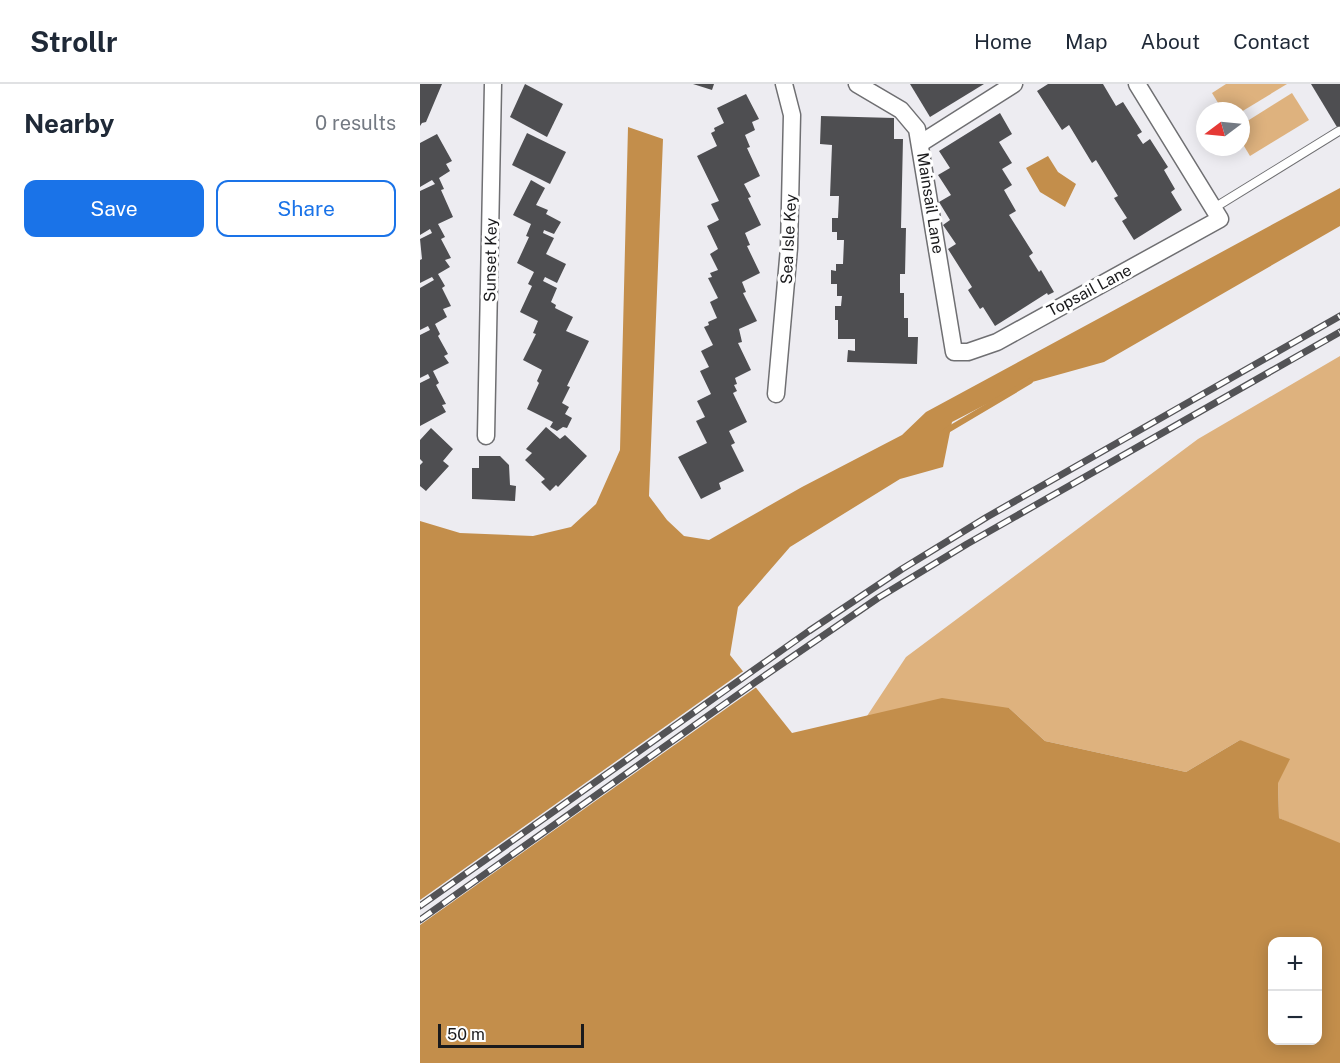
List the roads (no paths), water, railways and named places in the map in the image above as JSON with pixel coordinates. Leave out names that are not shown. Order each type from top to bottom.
[{"type":"street","name":"Sunset Key","points":[[486,436],[493,84]]},
{"type":"street","name":"Sea Isle Key","points":[[776,394],[789,248],[792,115],[783,84]]},
{"type":"street","name":"Mainsail Lane","points":[[857,84],[901,110],[917,129],[954,352]]},
{"type":"street","points":[[921,143],[1014,84]]},
{"type":"street","points":[[1137,84],[1217,214]]},
{"type":"street","name":"Topsail Lane","points":[[954,352],[968,352],[997,342],[1217,214]]},
{"type":"lane","points":[[1217,214],[1339,131]]},
{"type":"waterway","points":[[946,431],[1030,381]]},
{"type":"railway","points":[[420,906],[809,631],[902,569],[987,517],[1340,316]]},
{"type":"railway","points":[[420,920],[878,598],[967,544],[1340,332]]}]
